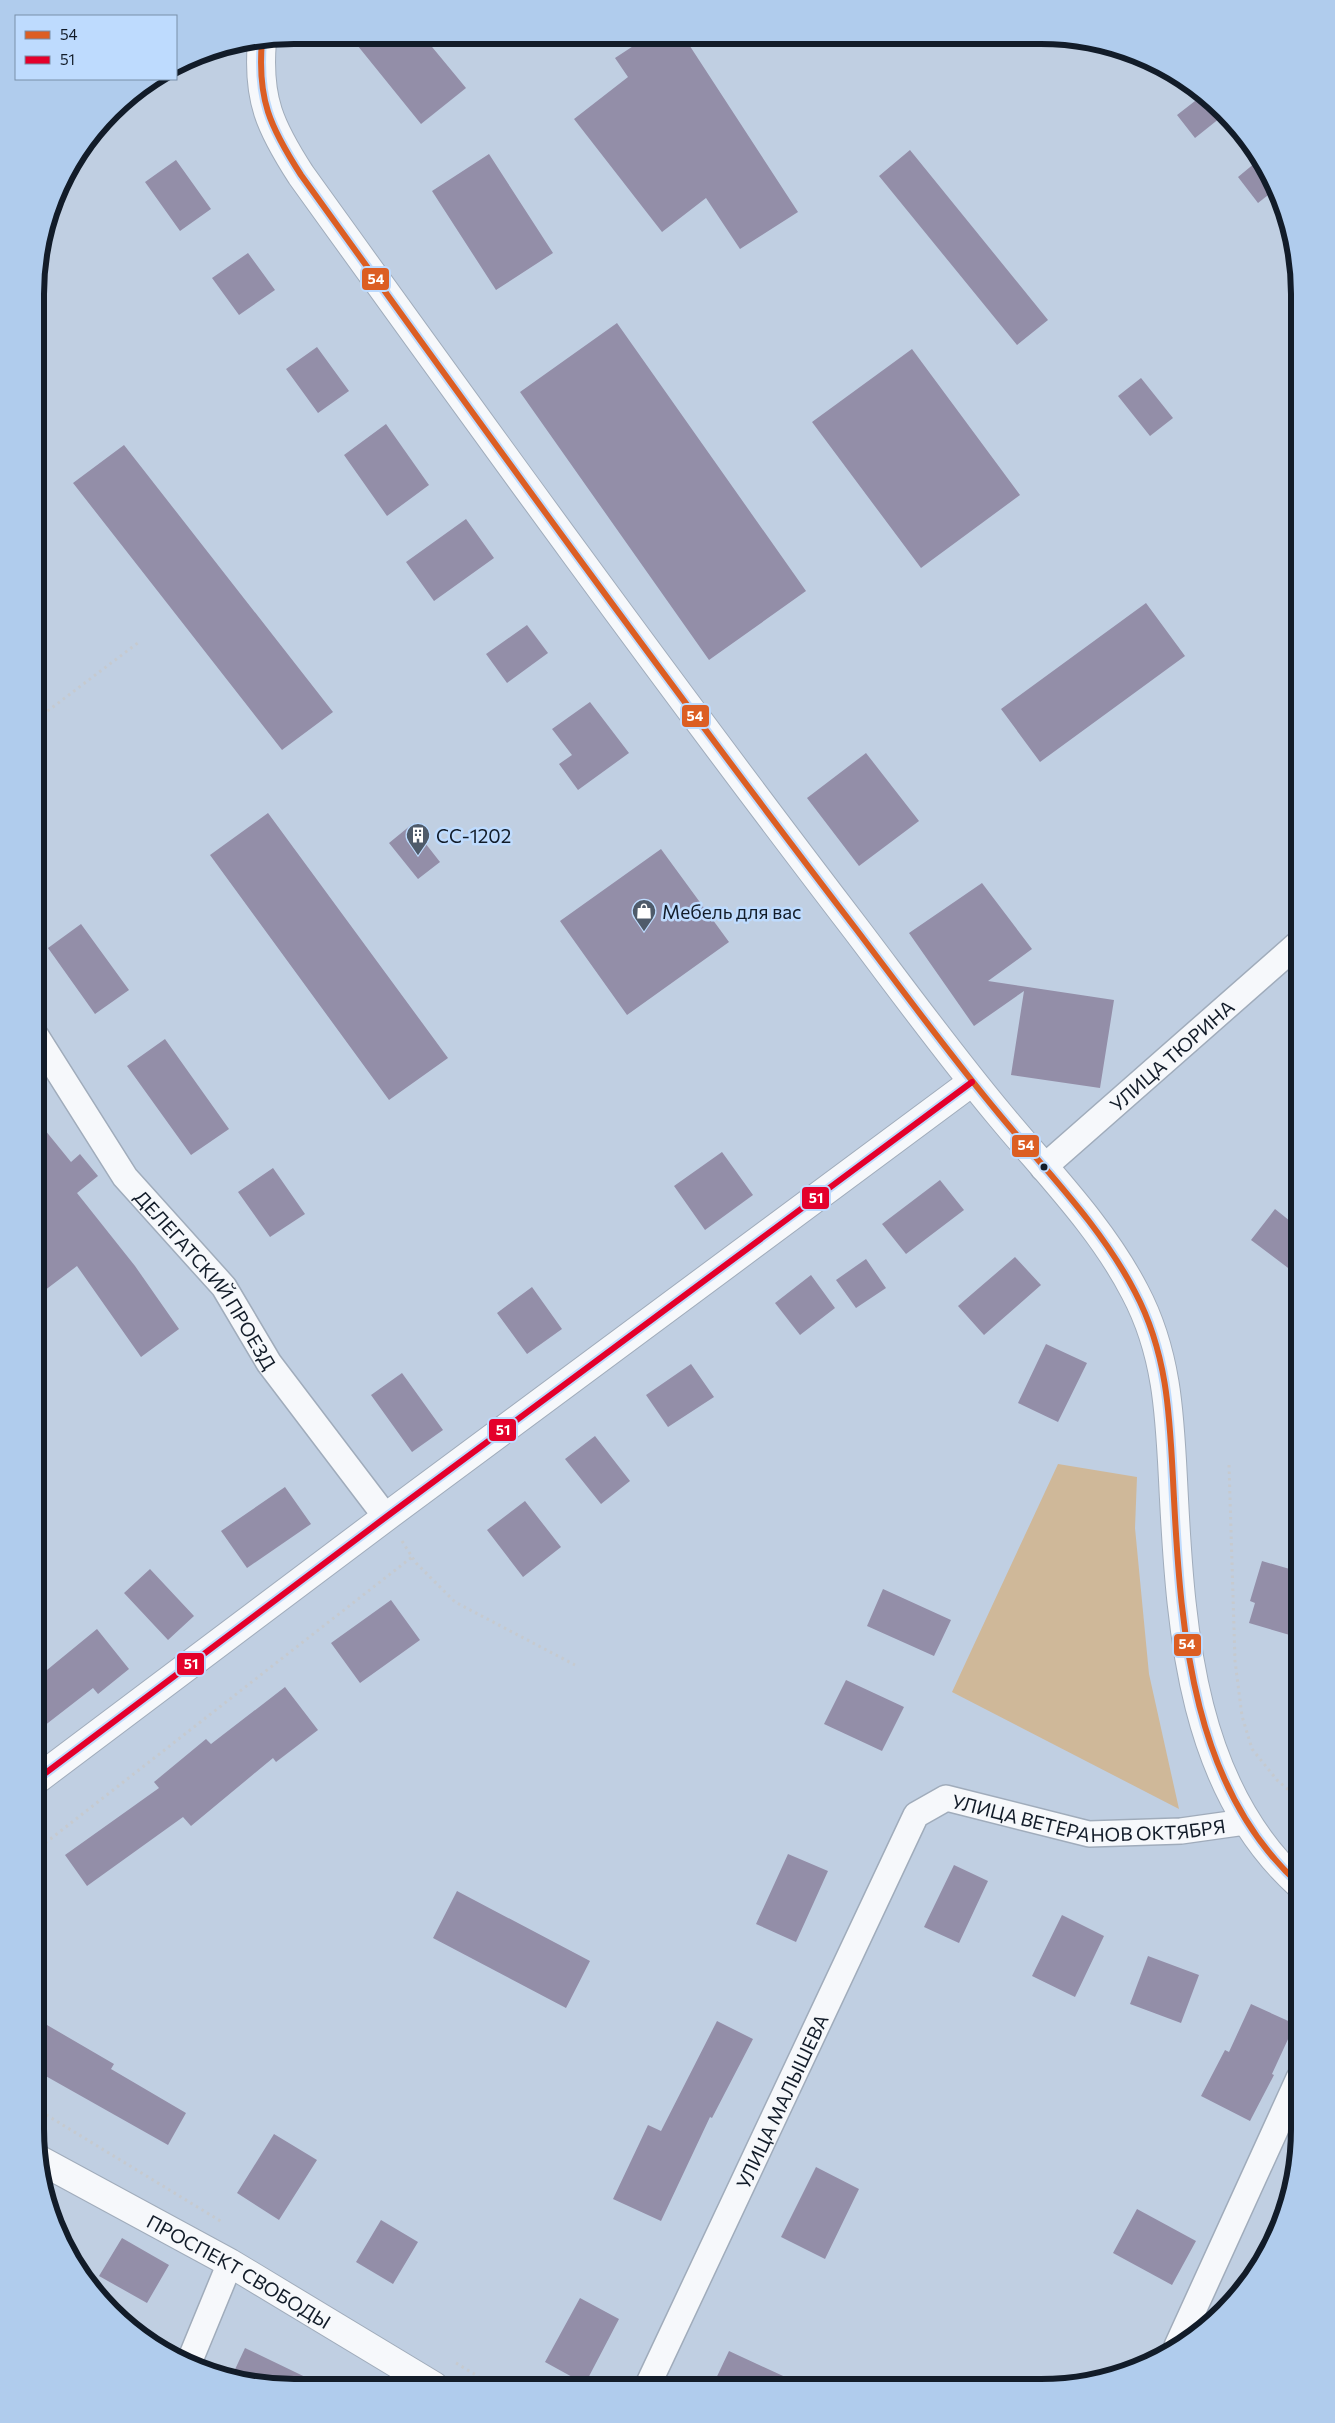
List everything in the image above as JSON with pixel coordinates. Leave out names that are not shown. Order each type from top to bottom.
[{"type":"street","points":[[262,46],[261,86],[267,114],[283,146],[301,175],[457,392],[757,800],[972,1082],[1094,1230],[1134,1290],[1156,1339],[1166,1383],[1176,1547],[1185,1626],[1197,1700],[1217,1767],[1245,1822]]},
{"type":"street","name":"УЛИЦА ТЮРИНА","points":[[1043,1168],[1291,950]]},
{"type":"street","name":"ДЕЛЕГАТСКИЙ ПРОЕЗД","points":[[44,1049],[125,1177],[224,1287],[269,1363],[386,1517]]},
{"type":"street","points":[[44,1774],[386,1517],[972,1082]]},
{"type":"street","name":"УЛИЦА ВЕТЕРАНОВ ОКТЯБРЯ","points":[[916,1815],[946,1798],[1089,1834],[1181,1831],[1245,1822],[1282,1869],[1291,1877]]},
{"type":"street","name":"УЛИЦА МАЛЫШЕВА","points":[[651,2379],[916,1815]]},
{"type":"street","points":[[1182,2336],[1291,2098]]},
{"type":"street","name":"ПРОСПЕКТ СВОБОДЫ","points":[[46,2163],[230,2263],[422,2379]]},
{"type":"street","points":[[191,2357],[230,2263]]},
{"type":"path","points":[[44,714],[139,642]]},
{"type":"path","points":[[1228,1465],[1235,1661],[1242,1716],[1252,1749],[1278,1780],[1291,1792]]},
{"type":"path","points":[[386,1517],[412,1557],[455,1602],[575,1664]]},
{"type":"path","points":[[44,1844],[412,1557]]},
{"type":"shaded area","points":[[1058,1464],[1137,1477],[1135,1528],[1149,1674],[1179,1809],[952,1692]]},
{"type":"building","points":[[356,44],[430,44],[466,88],[421,124]]},
{"type":"building","points":[[636,44],[689,44],[798,212],[740,249],[706,198],[662,232],[574,119],[628,77],[615,58]]},
{"type":"building","points":[[1198,99],[1219,118],[1195,138],[1177,115]]},
{"type":"building","points":[[910,150],[1048,320],[1017,345],[879,176]]},
{"type":"building","points":[[489,154],[553,253],[496,290],[432,191]]},
{"type":"building","points":[[176,160],[211,209],[180,231],[145,182]]},
{"type":"building","points":[[1255,163],[1270,194],[1258,203],[1238,177]]},
{"type":"building","points":[[248,253],[275,290],[239,315],[212,278]]},
{"type":"building","points":[[617,323],[806,591],[709,660],[520,392]]},
{"type":"building","points":[[317,347],[349,391],[318,413],[286,369]]},
{"type":"building","points":[[912,349],[1020,495],[921,568],[812,422]]},
{"type":"building","points":[[1141,378],[1173,418],[1150,436],[1118,396]]},
{"type":"building","points":[[386,424],[429,485],[387,516],[344,455]]},
{"type":"building","points":[[124,445],[333,712],[282,750],[73,483]]},
{"type":"building","points":[[466,519],[494,558],[434,601],[406,562]]},
{"type":"building","points":[[1146,603],[1185,656],[1040,762],[1001,709]]},
{"type":"building","points":[[527,625],[548,653],[507,683],[486,654]]},
{"type":"building","points":[[590,702],[629,753],[578,790],[559,764],[572,755],[552,729]]},
{"type":"building","points":[[866,753],[919,821],[859,866],[807,798]]},
{"type":"building","points":[[268,813],[448,1058],[389,1100],[210,855]]},
{"type":"building","name":"СС-1202","points":[[411,825],[440,862],[418,879],[389,843]]},
{"type":"building","name":"Мебель для вас","points":[[661,849],[729,942],[627,1015],[560,921]]},
{"type":"building","points":[[982,883],[1032,949],[988,981],[1114,1000],[1100,1088],[1011,1075],[1024,991],[974,1026],[909,933]]},
{"type":"building","points":[[81,924],[129,990],[95,1014],[48,948]]},
{"type":"building","points":[[165,1039],[229,1129],[191,1155],[127,1066]]},
{"type":"building","points":[[44,1129],[71,1162],[80,1154],[98,1176],[77,1193],[135,1266],[179,1329],[141,1357],[77,1266],[44,1291]]},
{"type":"building","points":[[722,1152],[753,1195],[705,1230],[674,1186]]},
{"type":"building","points":[[273,1168],[305,1214],[270,1237],[238,1192]]},
{"type":"building","points":[[940,1180],[964,1210],[906,1254],[882,1224]]},
{"type":"building","points":[[1275,1209],[1291,1222],[1291,1270],[1251,1240]]},
{"type":"building","points":[[1015,1257],[1041,1285],[984,1335],[958,1306]]},
{"type":"building","points":[[866,1259],[886,1288],[856,1308],[836,1280]]},
{"type":"building","points":[[811,1275],[835,1308],[800,1335],[775,1303]]},
{"type":"building","points":[[532,1287],[562,1329],[527,1354],[497,1313]]},
{"type":"building","points":[[1046,1344],[1087,1363],[1058,1422],[1018,1403]]},
{"type":"building","points":[[691,1364],[714,1397],[668,1427],[646,1395]]},
{"type":"building","points":[[402,1373],[443,1430],[412,1452],[371,1395]]},
{"type":"building","points":[[595,1436],[630,1481],[601,1504],[565,1459]]},
{"type":"building","points":[[285,1487],[311,1524],[247,1568],[221,1531]]},
{"type":"building","points":[[525,1501],[561,1547],[523,1577],[487,1530]]},
{"type":"building","points":[[1262,1561],[1291,1569],[1291,1635],[1249,1623],[1255,1603],[1250,1601]]},
{"type":"building","points":[[150,1569],[194,1616],[168,1640],[124,1593]]},
{"type":"building","points":[[883,1589],[951,1620],[934,1656],[867,1626]]},
{"type":"building","points":[[391,1600],[420,1640],[360,1683],[331,1643]]},
{"type":"building","points":[[97,1629],[129,1669],[98,1694],[93,1688],[44,1726],[44,1672]]},
{"type":"building","points":[[846,1680],[904,1707],[882,1751],[824,1724]]},
{"type":"building","points":[[285,1687],[318,1730],[276,1762],[273,1758],[191,1826],[183,1817],[87,1886],[65,1855],[159,1788],[154,1782],[206,1739],[211,1744]]},
{"type":"building","points":[[788,1854],[828,1871],[796,1942],[756,1924]]},
{"type":"building","points":[[954,1865],[988,1881],[959,1943],[924,1927]]},
{"type":"building","points":[[457,1891],[590,1961],[566,2008],[433,1938]]},
{"type":"building","points":[[1062,1915],[1104,1936],[1075,1997],[1032,1976]]},
{"type":"building","points":[[1148,1956],[1199,1975],[1181,2023],[1130,2004]]},
{"type":"building","points":[[1251,2004],[1291,2022],[1291,2033],[1272,2074],[1274,2075],[1250,2121],[1201,2096],[1225,2050],[1229,2052]]},
{"type":"building","points":[[717,2021],[753,2039],[712,2118],[710,2117],[661,2221],[613,2199],[648,2125],[661,2131]]},
{"type":"building","points":[[44,2023],[114,2064],[111,2069],[186,2113],[168,2145],[44,2075]]},
{"type":"building","points":[[274,2134],[317,2160],[279,2220],[237,2193]]},
{"type":"building","points":[[816,2167],[859,2189],[825,2259],[781,2237]]},
{"type":"building","points":[[1137,2209],[1196,2241],[1172,2285],[1113,2253]]},
{"type":"building","points":[[381,2220],[418,2242],[393,2284],[356,2262]]},
{"type":"building","points":[[122,2238],[169,2265],[147,2303],[99,2276]]},
{"type":"building","points":[[580,2298],[619,2319],[588,2379],[576,2379],[545,2362]]},
{"type":"building","points":[[245,2348],[309,2379],[277,2379],[234,2372]]},
{"type":"building","points":[[729,2351],[790,2379],[716,2379]]},
{"type":"transit line","name":"54","points":[[262,46],[262,80],[268,112],[281,142],[301,175],[506,459],[715,742],[926,1022],[1106,1244],[1135,1292],[1147,1317],[1162,1367],[1169,1419],[1182,1603],[1189,1655],[1200,1707],[1215,1756],[1236,1803],[1264,1846],[1291,1875]]},
{"type":"transit line","name":"51","points":[[44,1774],[386,1517],[972,1082]]},
{"type":"place","name":"СС-1202","points":[[418,856]]},
{"type":"place","name":"Мебель для вас","points":[[644,932]]}]
